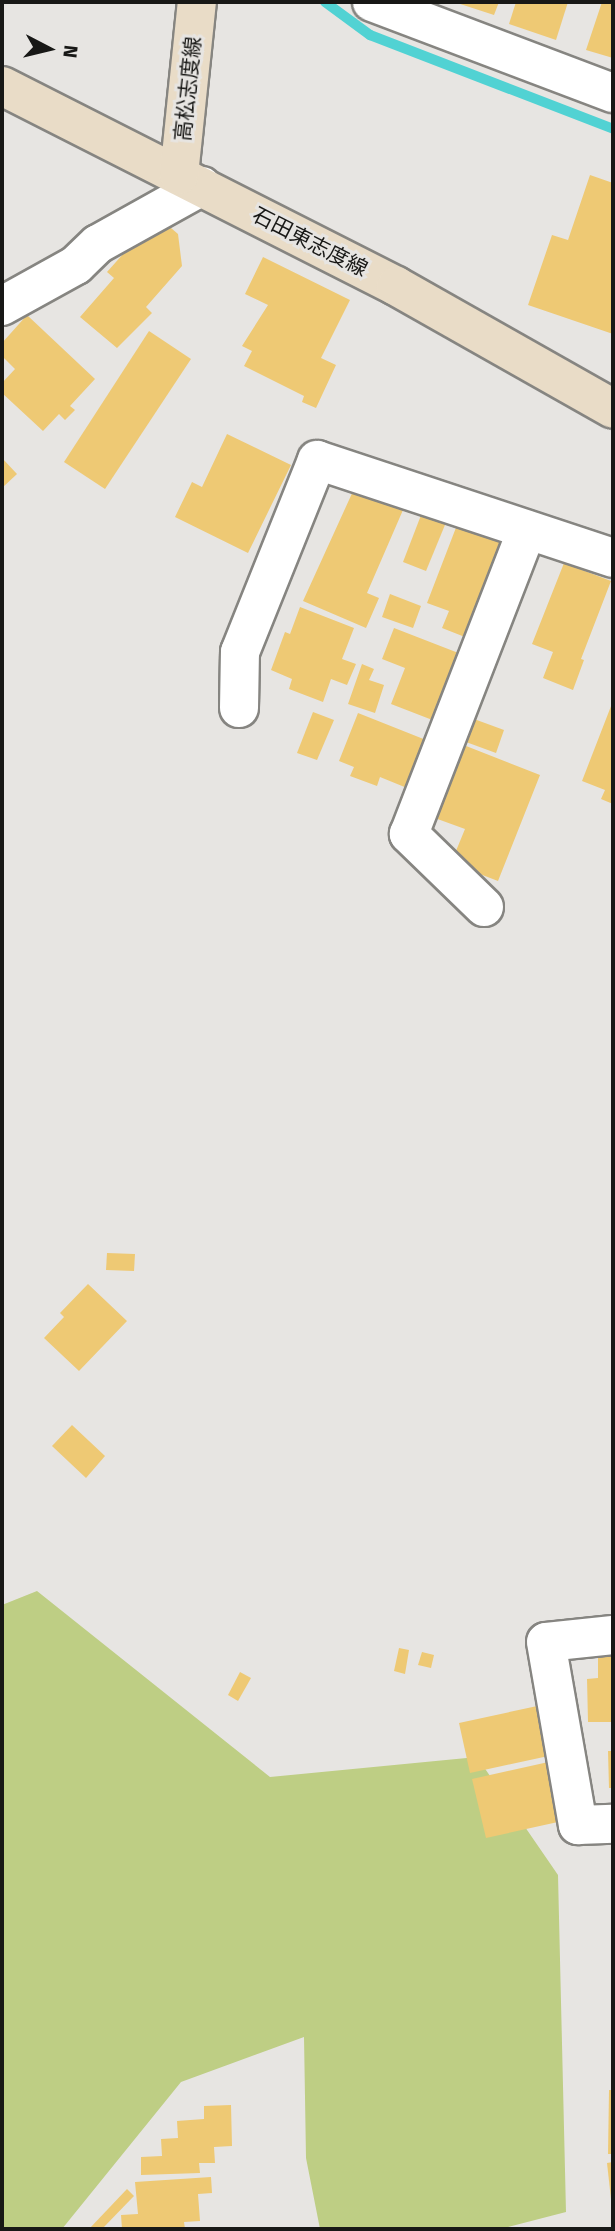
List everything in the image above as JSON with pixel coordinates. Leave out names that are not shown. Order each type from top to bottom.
[{"type":"main road","name":"高松志度線","points":[[190,181],[197,2]]},
{"type":"main road","name":"石田東志度線","points":[[2,86],[396,286],[613,409]]},
{"type":"street","points":[[372,2],[613,93]]},
{"type":"street","points":[[2,306],[76,265],[98,244],[190,181]]},
{"type":"street","points":[[239,708],[240,652],[317,460],[613,558]]},
{"type":"street","points":[[484,907],[409,834],[527,530]]},
{"type":"street","points":[[613,1635],[546,1642],[578,1825],[613,1824]]},
{"type":"green space","points":[[37,1591],[270,1777],[477,1757],[558,1875],[566,2212],[500,2229],[320,2229],[306,2158],[304,2037],[181,2082],[62,2229],[2,2229],[2,1605]]},
{"type":"building","points":[[454,2],[499,2],[494,15]]},
{"type":"building","points":[[516,2],[568,2],[556,40],[509,24]]},
{"type":"building","points":[[602,2],[613,2],[613,58],[586,50]]},
{"type":"building","points":[[590,175],[613,183],[613,334],[528,305],[552,235],[568,240]]},
{"type":"building","points":[[157,216],[178,234],[182,266],[146,307],[152,313],[117,348],[80,317],[114,278],[107,272]]},
{"type":"building","points":[[263,257],[350,300],[321,358],[336,365],[316,408],[302,402],[304,396],[244,366],[252,351],[242,346],[268,305],[245,294]]},
{"type":"building","points":[[27,315],[95,379],[70,406],[75,410],[65,420],[59,414],[43,431],[2,393],[2,383],[15,369],[2,356],[2,343]]},
{"type":"building","points":[[149,331],[191,359],[105,489],[64,462]]},
{"type":"building","points":[[227,434],[291,465],[248,553],[175,517],[192,482],[202,487]]},
{"type":"building","points":[[2,458],[17,474],[2,488]]},
{"type":"building","points":[[354,489],[403,510],[367,593],[379,598],[366,628],[303,601]]},
{"type":"building","points":[[423,510],[447,520],[426,571],[403,562]]},
{"type":"building","points":[[457,525],[506,544],[470,639],[442,628],[449,611],[427,603]]},
{"type":"building","points":[[564,563],[611,581],[581,659],[584,660],[573,690],[543,678],[553,652],[532,644]]},
{"type":"building","points":[[390,594],[421,606],[413,628],[382,617]]},
{"type":"building","points":[[300,607],[354,628],[342,659],[356,664],[347,685],[331,679],[323,702],[289,689],[292,679],[271,670],[285,632],[290,634]]},
{"type":"building","points":[[394,628],[461,654],[435,721],[391,704],[405,668],[382,659]]},
{"type":"building","points":[[362,664],[374,669],[369,680],[384,685],[375,713],[348,704]]},
{"type":"building","points":[[613,701],[613,804],[601,799],[605,790],[582,781]]},
{"type":"building","points":[[313,712],[334,720],[317,760],[297,753]]},
{"type":"building","points":[[358,713],[426,740],[407,788],[380,777],[377,786],[350,776],[354,767],[339,761]]},
{"type":"building","points":[[474,719],[504,730],[496,753],[466,742]]},
{"type":"building","points":[[461,744],[540,775],[498,881],[451,863],[465,829],[432,817]]},
{"type":"building","points":[[107,1253],[135,1254],[134,1271],[106,1270]]},
{"type":"building","points":[[88,1284],[127,1321],[79,1371],[44,1338],[64,1317],[60,1313]]},
{"type":"building","points":[[72,1425],[105,1456],[86,1478],[52,1446]]},
{"type":"building","points":[[399,1648],[409,1650],[405,1674],[394,1671]]},
{"type":"building","points":[[422,1652],[434,1655],[431,1668],[418,1665]]},
{"type":"building","points":[[598,1656],[613,1656],[613,1722],[588,1722],[587,1679],[598,1678]]},
{"type":"building","points":[[240,1672],[251,1678],[238,1701],[228,1695]]},
{"type":"building","points":[[542,1705],[553,1755],[470,1773],[459,1723]]},
{"type":"building","points":[[608,1751],[613,1751],[613,1788],[609,1788]]},
{"type":"building","points":[[553,1761],[567,1820],[486,1838],[472,1779]]},
{"type":"building","points":[[609,2090],[613,2090],[613,2154],[608,2154]]},
{"type":"building","points":[[231,2105],[232,2146],[214,2147],[215,2163],[199,2163],[200,2173],[141,2175],[141,2157],[162,2156],[161,2139],[178,2138],[177,2121],[204,2119],[204,2106]]},
{"type":"building","points":[[613,2162],[613,2199],[611,2199],[607,2163]]},
{"type":"building","points":[[211,2177],[212,2193],[198,2194],[200,2221],[184,2222],[185,2229],[122,2229],[121,2215],[138,2214],[135,2182]]},
{"type":"building","points":[[127,2189],[134,2196],[102,2229],[89,2229]]},
{"type":"waterway","points":[[325,2],[370,35],[613,129]]}]
